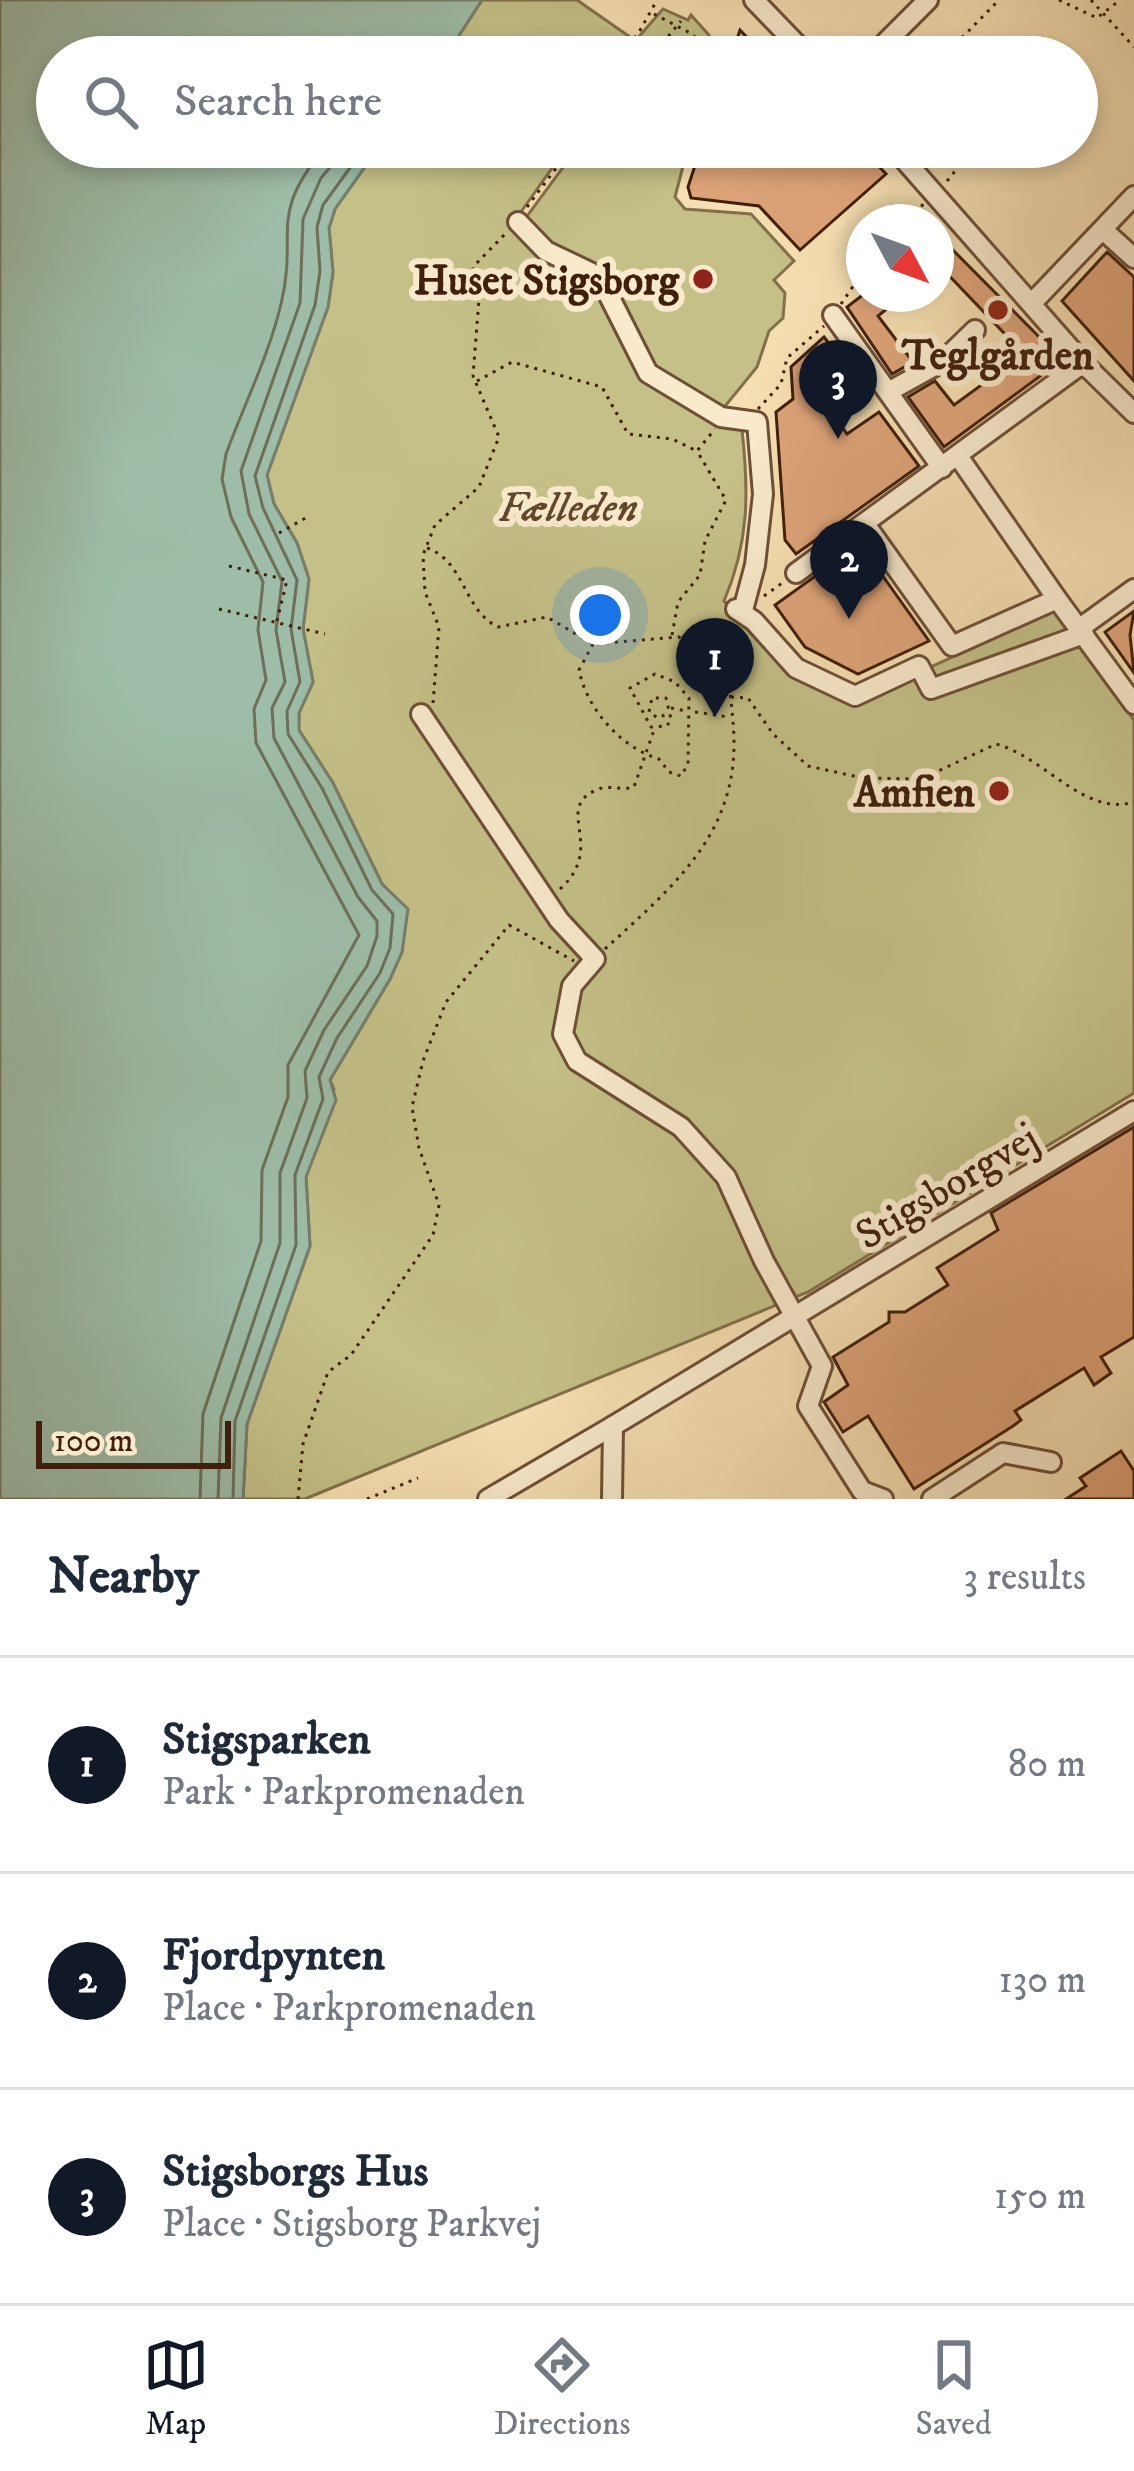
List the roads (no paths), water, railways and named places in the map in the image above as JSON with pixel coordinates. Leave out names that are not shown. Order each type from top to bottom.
[{"type":"street","points":[[754,0],[789,36]]},
{"type":"street","points":[[892,36],[928,0]]},
{"type":"street","points":[[912,168],[1034,302],[1082,364],[1134,413]]},
{"type":"street","points":[[1034,302],[1132,201]]},
{"type":"street","points":[[518,222],[546,250],[590,272],[604,286],[648,373],[721,417],[757,422],[763,494],[755,565],[739,609],[796,668],[854,696],[919,666],[931,689],[1082,631],[1134,590]]},
{"type":"street","points":[[1103,230],[1134,258]]},
{"type":"street","points":[[833,315],[888,392],[950,462],[1134,704]]},
{"type":"street","points":[[888,392],[942,362],[975,330]]},
{"type":"street","points":[[796,573],[1082,364]]},
{"type":"street","points":[[865,524],[952,646],[1057,599]]},
{"type":"street","points":[[421,714],[590,964],[572,986],[563,1034],[577,1060],[681,1127],[726,1177],[822,1366],[808,1406],[862,1491],[883,1499]]},
{"type":"street","name":"Stigsborgvej","points":[[488,1499],[1134,1112]]},
{"type":"street","points":[[612,1499],[614,1426]]},
{"type":"street","points":[[932,1499],[1003,1453],[1051,1462]]},
{"type":"water","points":[[0,0],[482,0],[459,36],[36,36],[36,168],[364,168],[335,209],[329,228],[333,272],[328,307],[267,475],[274,504],[297,543],[309,579],[303,629],[313,682],[299,713],[299,730],[333,783],[382,884],[408,909],[402,952],[390,979],[330,1080],[336,1100],[306,1177],[310,1246],[247,1424],[243,1499],[0,1499]]},
{"type":"place","name":"Huset Stigsborg","points":[[703,279]]},
{"type":"place","name":"Teglgården","points":[[998,310]]},
{"type":"place","name":"Stigsborgs Hus","points":[[838,439]]},
{"type":"place","name":"Fjordpynten","points":[[849,619]]},
{"type":"place","name":"Stigsparken","points":[[715,717]]},
{"type":"place","name":"Amfien","points":[[999,791]]},
{"type":"park label","name":"Fælleden","points":[[568,506]]}]
